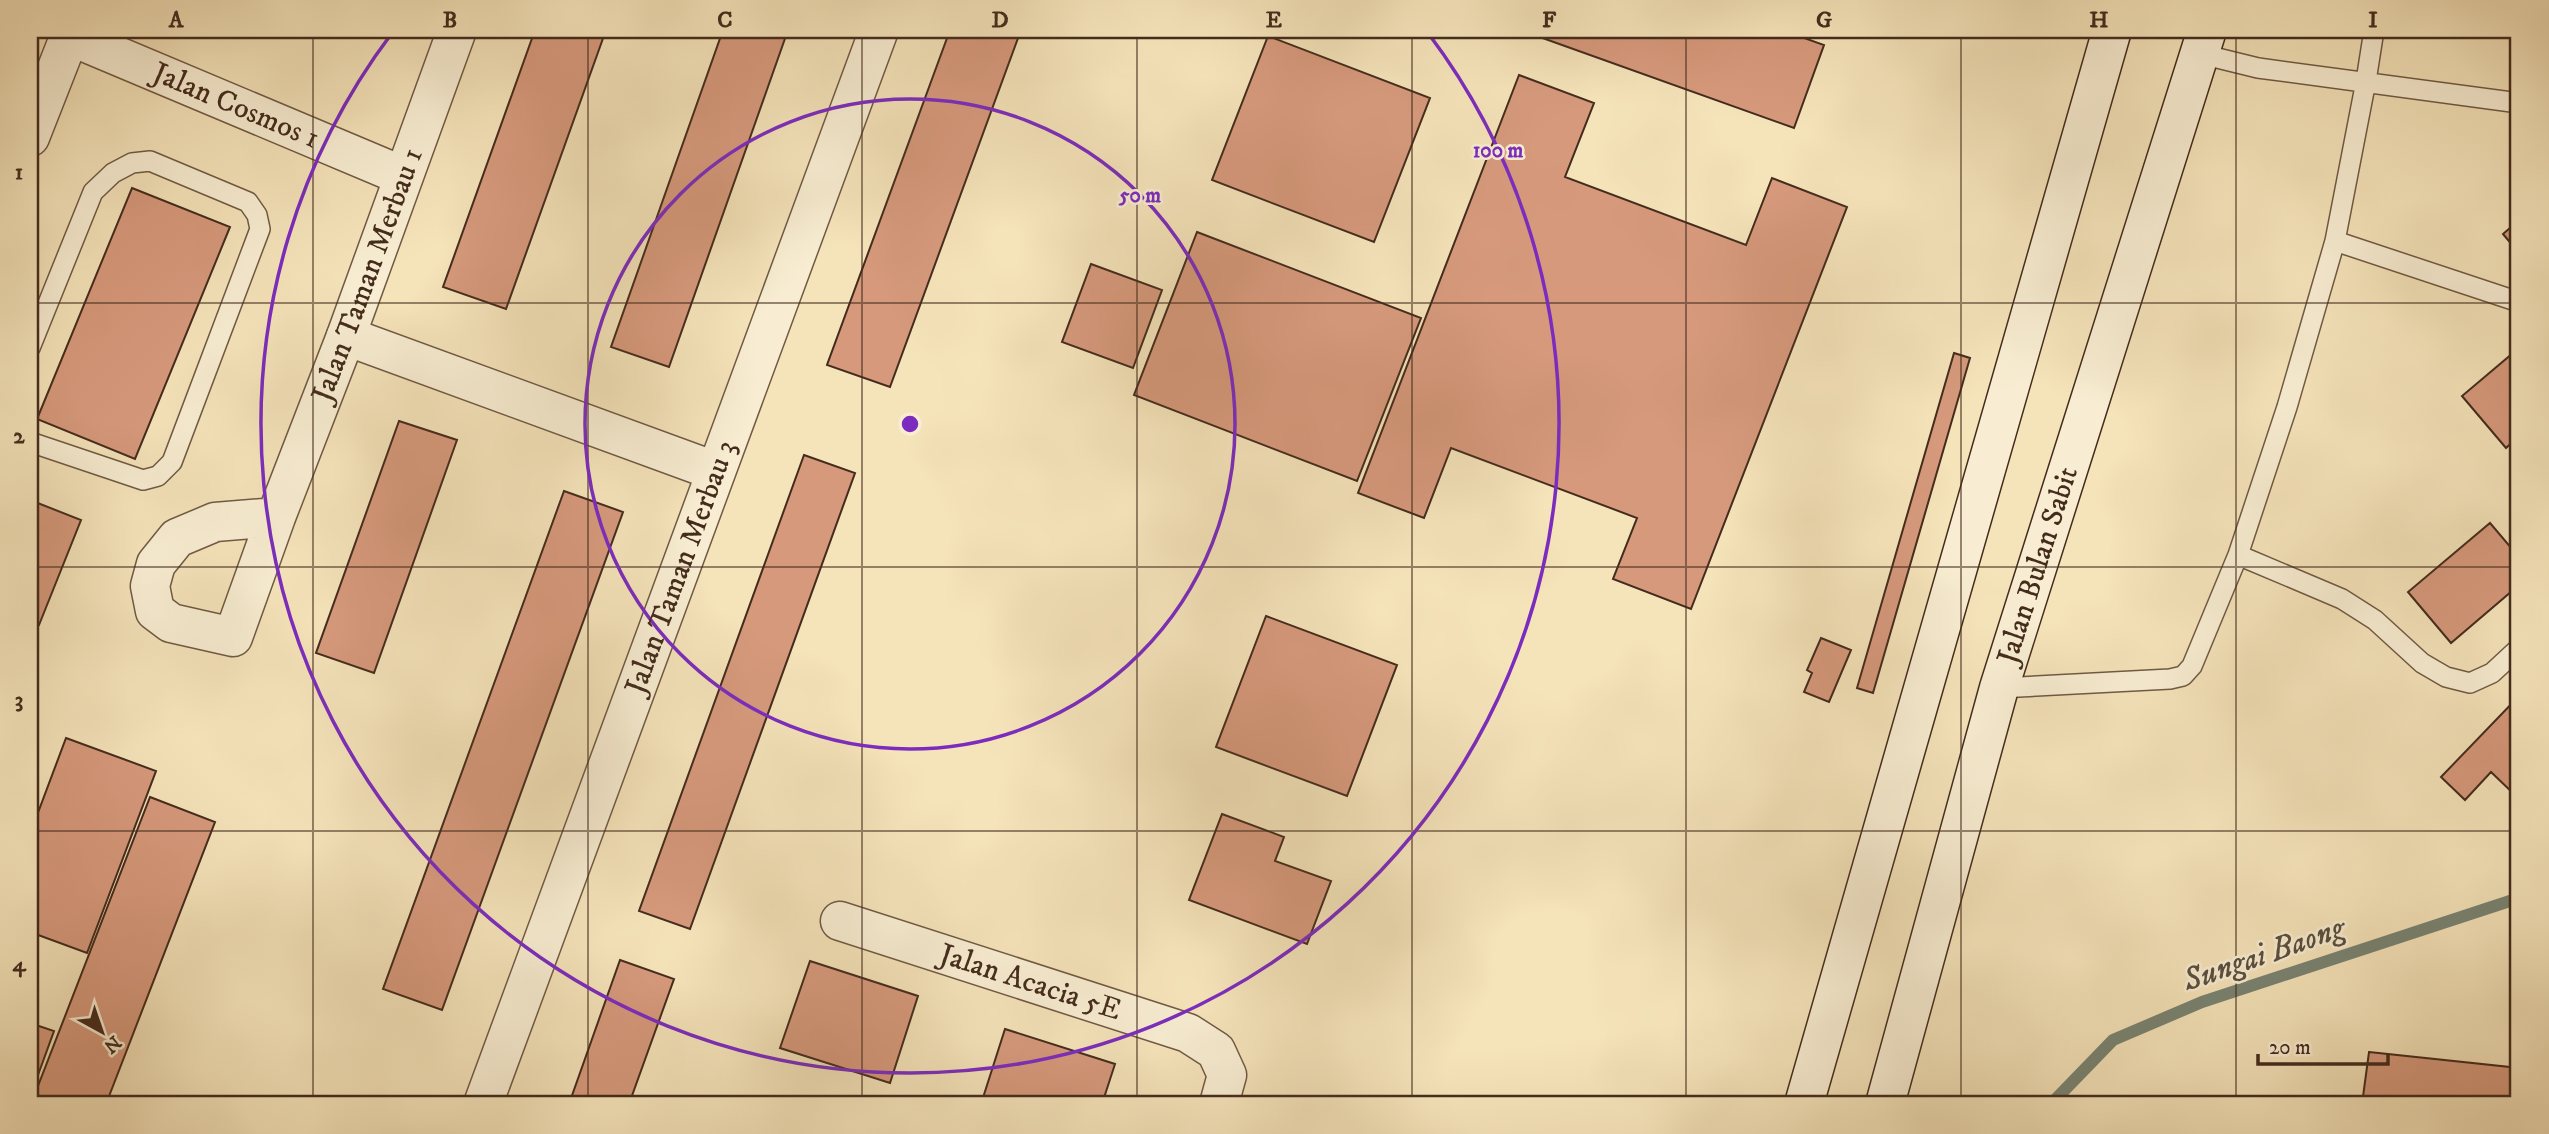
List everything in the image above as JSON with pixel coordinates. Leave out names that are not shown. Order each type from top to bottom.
[{"type":"street","name":"Jalan Taman Merbau 1","points":[[276,517],[346,336],[457,30]]},
{"type":"street","name":"Jalan Taman Merbau 3","points":[[483,1104],[879,30]]},
{"type":"street","points":[[1804,1104],[2113,30]]},
{"type":"street","name":"Jalan Cosmos 1","points":[[71,33],[403,176]]},
{"type":"street","points":[[30,137],[71,33]]},
{"type":"street","name":"Jalan Bulan Sabit","points":[[1885,1104],[2000,688],[2204,42]]},
{"type":"street","points":[[346,336],[715,471]]},
{"type":"street","name":"Jalan Acacia 5E","points":[[840,921],[1188,1033],[1216,1051],[1227,1074],[1219,1104]]},
{"type":"lane","points":[[2000,688],[2170,679],[2183,676],[2192,666],[2238,555],[2287,407],[2335,241],[2374,30]]},
{"type":"lane","points":[[2204,42],[2258,68],[2519,103]]},
{"type":"lane","points":[[30,348],[93,192],[113,173],[132,163],[150,161],[248,202],[257,215],[260,229],[172,463],[158,475],[143,480],[30,442]]},
{"type":"lane","points":[[2335,241],[2519,302]]},
{"type":"lane","points":[[2238,555],[2343,599],[2375,620],[2421,663],[2446,677],[2470,683],[2492,673],[2519,648]]},
{"type":"building","points":[[535,30],[606,30],[506,309],[443,287]]},
{"type":"building","points":[[723,30],[788,30],[669,367],[611,347]]},
{"type":"building","points":[[950,30],[1021,30],[890,387],[827,365]]},
{"type":"building","points":[[1520,30],[1782,30],[1824,45],[1794,128]]},
{"type":"building","points":[[1268,36],[1430,98],[1374,242],[1212,180]]},
{"type":"building","points":[[1519,75],[1594,103],[1565,177],[1746,245],[1772,178],[1847,207],[1691,609],[1613,579],[1637,518],[1451,448],[1424,518],[1358,493]]},
{"type":"building","points":[[132,188],[230,227],[135,459],[37,419]]},
{"type":"building","points":[[2519,220],[2519,253],[2503,234]]},
{"type":"building","points":[[1197,232],[1421,318],[1357,481],[1134,395]]},
{"type":"building","points":[[1091,264],[1162,290],[1133,368],[1062,342]]},
{"type":"building","points":[[2519,348],[2519,436],[2506,448],[2462,396]]},
{"type":"building","points":[[1954,353],[1970,358],[1873,693],[1857,688]]},
{"type":"building","points":[[399,421],[457,440],[374,673],[316,653]]},
{"type":"building","points":[[804,455],[855,473],[690,929],[639,911]]},
{"type":"building","points":[[564,491],[623,512],[442,1010],[383,989]]},
{"type":"building","points":[[30,500],[81,520],[39,625],[30,621]]},
{"type":"building","points":[[2490,523],[2519,557],[2519,585],[2451,643],[2408,592]]},
{"type":"building","points":[[1266,616],[1397,665],[1347,796],[1216,747]]},
{"type":"building","points":[[1821,638],[1851,650],[1829,702],[1804,692],[1812,673],[1807,670]]},
{"type":"building","points":[[2519,696],[2519,799],[2491,772],[2465,800],[2441,777]]},
{"type":"building","points":[[66,738],[156,771],[87,953],[30,932],[30,834]]},
{"type":"building","points":[[150,797],[215,822],[106,1104],[31,1104]]},
{"type":"building","points":[[1222,814],[1284,837],[1275,861],[1331,881],[1307,944],[1189,900]]},
{"type":"building","points":[[620,960],[674,979],[629,1104],[569,1104]]},
{"type":"building","points":[[810,961],[918,996],[890,1083],[780,1048]]},
{"type":"building","points":[[30,1023],[54,1031],[30,1097]]},
{"type":"building","points":[[1005,1029],[1115,1064],[1102,1104],[981,1104]]},
{"type":"building","points":[[2369,1052],[2519,1068],[2519,1104],[2362,1104]]},
{"type":"waterway","name":"Sungai Baong","points":[[2051,1104],[2113,1040],[2202,1002],[2519,898]]}]
